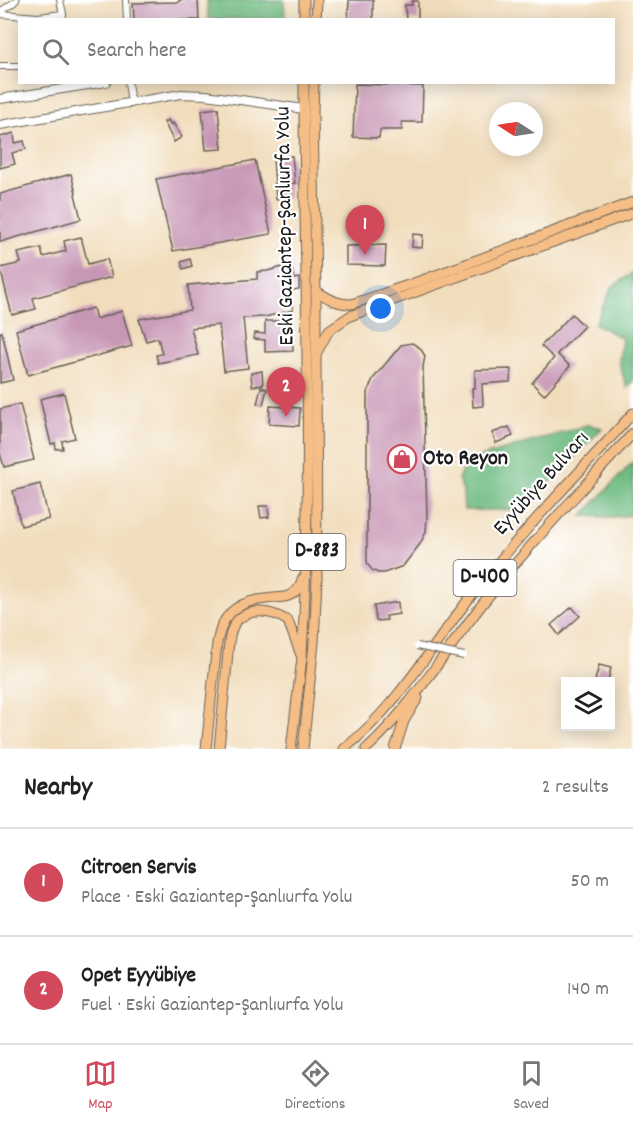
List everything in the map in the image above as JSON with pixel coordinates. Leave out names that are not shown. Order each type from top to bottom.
[{"type":"main road","points":[[304,0],[304,18]]},
{"type":"main road","points":[[316,18],[317,0]]},
{"type":"main road","name":"Eski Gaziantep-Şanlıurfa Yolu","points":[[291,749],[302,658],[306,562],[307,290],[304,84]]},
{"type":"main road","name":"Eski Gaziantep-Şanlıurfa Yolu","points":[[314,84],[316,354]]},
{"type":"main road","points":[[316,291],[331,301],[352,304],[633,202]]},
{"type":"main road","points":[[316,354],[329,330],[350,316],[633,213]]},
{"type":"main road","name":"D-883","points":[[303,749],[314,643],[316,588],[316,354]]},
{"type":"main road","name":"Eyyübiye Bulvarı","points":[[344,749],[366,730],[402,690],[502,558],[633,413]]},
{"type":"main road","name":"Eyyübiye Bulvarı","points":[[366,749],[390,725],[516,564],[633,434]]},
{"type":"main road","points":[[206,749],[217,643],[226,617],[244,603],[288,596],[295,592],[301,586],[306,562]]},
{"type":"main road","points":[[219,749],[229,642],[236,622],[256,611],[279,615],[288,621],[302,658]]},
{"type":"main road","name":"D-400","points":[[395,749],[404,722],[435,667]]},
{"type":"street","points":[[0,13],[16,0]]},
{"type":"street","points":[[0,13],[62,17],[60,0]]},
{"type":"street","points":[[126,0],[127,18]]},
{"type":"street","points":[[0,66],[18,66]]},
{"type":"street","points":[[0,99],[94,84]]},
{"type":"street","points":[[128,84],[131,104]]},
{"type":"street","points":[[0,126],[181,94],[206,95],[304,109]]},
{"type":"street","points":[[417,646],[464,656]]},
{"type":"green space","points":[[207,0],[284,0],[285,18],[208,18]]},
{"type":"green space","points":[[633,273],[633,381],[627,388],[619,362],[622,338],[595,324],[612,287]]},
{"type":"green space","points":[[587,425],[602,428],[524,510],[464,510],[463,491],[458,479],[468,461]]},
{"type":"green space","points":[[633,462],[633,515],[582,516]]},
{"type":"building","points":[[179,0],[198,0],[199,18],[134,18],[133,3],[179,2]]},
{"type":"building","points":[[349,0],[373,0],[373,18],[348,18]]},
{"type":"building","points":[[412,1],[418,1],[418,18],[406,18],[405,5],[412,5]]},
{"type":"building","points":[[355,84],[423,86],[422,122],[402,122],[402,130],[380,130],[379,138],[353,137]]},
{"type":"building","points":[[218,108],[222,149],[206,150],[202,110]]},
{"type":"building","points":[[168,120],[171,125],[173,123],[182,137],[174,142],[164,122]]},
{"type":"building","points":[[14,133],[15,143],[24,141],[26,149],[12,153],[15,164],[0,168],[0,137]]},
{"type":"building","points":[[292,156],[295,183],[288,184],[289,198],[276,199],[273,157]]},
{"type":"building","points":[[255,160],[271,234],[173,251],[156,179]]},
{"type":"building","points":[[71,174],[81,219],[0,242],[0,194]]},
{"type":"building","points":[[413,234],[423,235],[422,248],[412,247]]},
{"type":"building","points":[[81,237],[88,264],[107,259],[112,277],[33,298],[36,309],[12,315],[0,268],[21,263],[18,253],[41,248],[43,257],[66,251],[64,241]]},
{"type":"building","points":[[386,245],[385,266],[346,265],[346,246]]},
{"type":"building","points":[[190,259],[192,266],[183,269],[181,262]]},
{"type":"building","points":[[291,265],[294,279],[299,278],[299,289],[289,291],[293,310],[265,317],[243,318],[248,368],[224,371],[219,325],[191,328],[198,355],[158,363],[156,355],[162,354],[158,338],[146,341],[139,319],[190,310],[188,285],[257,279],[257,272]]},
{"type":"building","points":[[93,308],[96,319],[122,311],[132,346],[28,375],[16,330]]},
{"type":"building","points":[[572,314],[584,326],[557,354],[570,366],[544,395],[532,383],[554,358],[541,346]]},
{"type":"building","points":[[265,321],[292,321],[293,351],[265,352],[265,340],[254,339],[255,333],[265,334]]},
{"type":"building","points":[[0,332],[2,332],[13,380],[0,383]]},
{"type":"building","points":[[412,343],[420,348],[425,356],[423,367],[426,532],[403,566],[378,573],[372,570],[367,561],[367,393],[373,379],[401,345]]},
{"type":"building","points":[[511,369],[510,382],[482,384],[483,406],[473,407],[472,388],[475,388],[475,370]]},
{"type":"building","points":[[262,371],[263,385],[252,386],[251,373]]},
{"type":"building","points":[[261,387],[267,389],[263,405],[257,404]]},
{"type":"building","points":[[64,393],[75,438],[62,441],[63,449],[56,449],[55,443],[51,444],[40,399]]},
{"type":"building","points":[[20,404],[34,460],[4,467],[0,453],[0,409]]},
{"type":"building","points":[[270,406],[300,408],[299,426],[269,424]]},
{"type":"building","points":[[509,427],[513,436],[496,443],[492,433]]},
{"type":"building","points":[[40,484],[49,519],[21,526],[13,491]]},
{"type":"building","points":[[259,506],[268,506],[269,517],[261,518]]},
{"type":"building","points":[[398,602],[399,614],[386,616],[387,620],[376,621],[374,606]]},
{"type":"building","points":[[572,607],[580,616],[559,635],[551,625]]},
{"type":"building","points":[[599,665],[611,668],[609,677],[596,677]]},
{"type":"place","name":"Citroen Servis","points":[[365,255]]},
{"type":"place","name":"Opet Eyyübiye","points":[[286,417]]},
{"type":"place","name":"Oto Reyon","points":[[402,459]]}]
